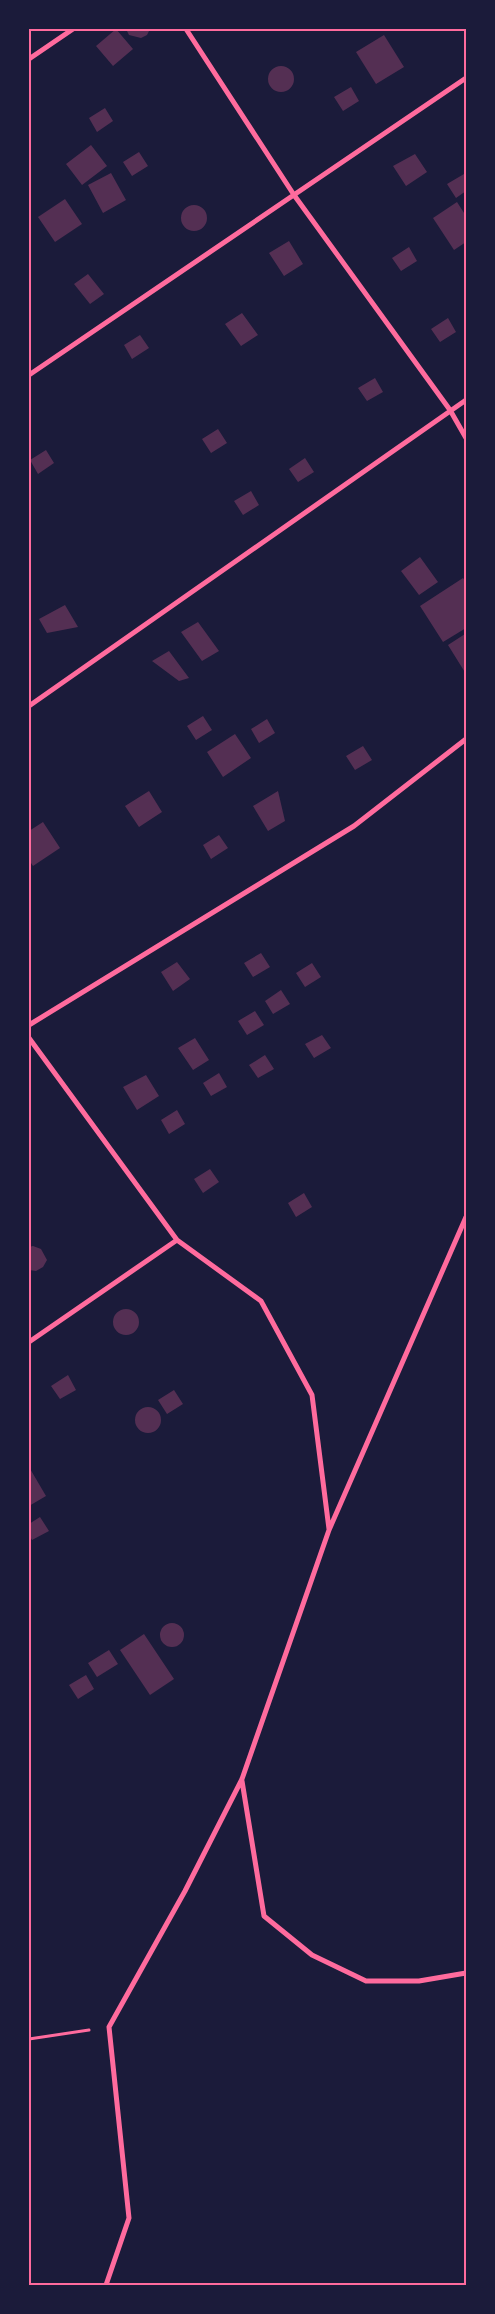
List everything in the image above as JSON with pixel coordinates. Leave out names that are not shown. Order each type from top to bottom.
[{"type":"street","points":[[29,59],[73,29]]},
{"type":"street","points":[[186,29],[294,195],[450,410],[466,438]]},
{"type":"street","points":[[29,375],[466,78]]},
{"type":"street","points":[[29,706],[466,400]]},
{"type":"street","points":[[29,1025],[354,826],[466,739]]},
{"type":"street","points":[[29,1038],[177,1240],[261,1301],[312,1395],[329,1530]]},
{"type":"street","points":[[106,2285],[129,2218],[110,2027],[185,1891],[242,1780],[329,1530],[466,1218]]},
{"type":"street","points":[[29,1342],[177,1240]]},
{"type":"street","points":[[242,1780],[264,1916],[312,1955],[366,1981],[418,1980],[466,1974]]},
{"type":"path","points":[[29,2039],[110,2027]]},
{"type":"building","points":[[116,29],[133,49],[113,66],[96,46]]},
{"type":"building","points":[[126,29],[150,29],[147,35],[141,38],[129,35]]},
{"type":"building","points":[[384,35],[404,67],[376,84],[356,52]]},
{"type":"building","points":[[281,66],[290,70],[294,79],[290,88],[281,92],[272,88],[268,79],[272,70]]},
{"type":"building","points":[[351,87],[359,101],[343,111],[334,97]]},
{"type":"building","points":[[105,108],[113,121],[97,132],[89,118]]},
{"type":"building","points":[[91,145],[107,166],[82,185],[66,164]]},
{"type":"building","points":[[139,152],[148,166],[132,176],[123,162]]},
{"type":"building","points":[[415,154],[427,172],[406,186],[393,166]]},
{"type":"building","points":[[111,173],[126,200],[103,213],[88,185]]},
{"type":"building","points":[[464,174],[466,178],[466,191],[456,198],[447,184]]},
{"type":"building","points":[[65,199],[82,224],[55,242],[38,217]]},
{"type":"building","points":[[457,202],[466,216],[466,242],[454,250],[433,218]]},
{"type":"building","points":[[194,205],[203,209],[207,218],[203,227],[194,231],[185,227],[181,218],[185,209]]},
{"type":"building","points":[[289,241],[303,264],[284,276],[269,253]]},
{"type":"building","points":[[409,247],[417,261],[401,271],[392,258]]},
{"type":"building","points":[[88,274],[104,294],[90,304],[74,284]]},
{"type":"building","points":[[242,313],[258,335],[241,346],[225,324]]},
{"type":"building","points":[[448,318],[456,332],[440,342],[431,329]]},
{"type":"building","points":[[140,335],[149,348],[132,359],[124,345]]},
{"type":"building","points":[[375,378],[383,392],[367,401],[358,388]]},
{"type":"building","points":[[218,429],[227,443],[211,453],[202,439]]},
{"type":"building","points":[[46,450],[54,463],[38,474],[30,460]]},
{"type":"building","points":[[305,458],[314,472],[298,482],[289,469]]},
{"type":"building","points":[[251,491],[259,505],[243,515],[234,501]]},
{"type":"building","points":[[420,557],[438,582],[419,595],[401,571]]},
{"type":"building","points":[[463,578],[466,582],[466,628],[443,642],[420,606]]},
{"type":"building","points":[[65,605],[78,627],[47,633],[39,619]]},
{"type":"building","points":[[198,622],[219,651],[202,661],[181,632]]},
{"type":"building","points":[[465,634],[466,637],[466,674],[448,645]]},
{"type":"building","points":[[169,651],[189,678],[179,681],[152,661]]},
{"type":"building","points":[[203,716],[212,730],[196,740],[187,726]]},
{"type":"building","points":[[267,719],[275,733],[259,743],[251,729]]},
{"type":"building","points":[[235,734],[251,758],[223,777],[207,752]]},
{"type":"building","points":[[363,746],[372,760],[355,770],[346,756]]},
{"type":"building","points":[[149,791],[162,812],[139,827],[125,806]]},
{"type":"building","points":[[278,791],[285,821],[268,831],[253,806]]},
{"type":"building","points":[[43,822],[60,848],[33,866],[29,860],[29,831]]},
{"type":"building","points":[[219,835],[228,848],[211,859],[203,845]]},
{"type":"building","points":[[261,953],[270,967],[253,977],[244,963]]},
{"type":"building","points":[[177,962],[190,979],[173,991],[161,972]]},
{"type":"building","points":[[312,963],[321,977],[305,987],[296,973]]},
{"type":"building","points":[[281,990],[290,1004],[273,1014],[265,1001]]},
{"type":"building","points":[[255,1011],[264,1025],[247,1035],[238,1021]]},
{"type":"building","points":[[322,1035],[331,1048],[314,1058],[305,1044]]},
{"type":"building","points":[[195,1038],[209,1060],[193,1070],[178,1048]]},
{"type":"building","points":[[265,1055],[274,1069],[258,1078],[249,1065]]},
{"type":"building","points":[[219,1073],[227,1087],[211,1096],[203,1083]]},
{"type":"building","points":[[146,1075],[159,1096],[137,1110],[123,1087]]},
{"type":"building","points":[[177,1110],[185,1124],[169,1134],[161,1120]]},
{"type":"building","points":[[210,1169],[219,1182],[203,1193],[194,1179]]},
{"type":"building","points":[[304,1193],[312,1207],[296,1217],[288,1203]]},
{"type":"building","points":[[33,1246],[41,1249],[47,1260],[43,1267],[36,1271],[29,1270],[29,1247]]},
{"type":"building","points":[[126,1309],[135,1313],[139,1322],[135,1331],[126,1335],[117,1331],[113,1322],[117,1313]]},
{"type":"building","points":[[68,1375],[76,1390],[60,1399],[51,1386]]},
{"type":"building","points":[[174,1390],[183,1404],[167,1414],[158,1400]]},
{"type":"building","points":[[148,1407],[157,1411],[161,1420],[157,1429],[148,1433],[139,1429],[135,1420],[139,1411]]},
{"type":"building","points":[[29,1467],[46,1496],[29,1506]]},
{"type":"building","points":[[40,1517],[49,1531],[32,1540],[29,1535],[29,1524]]},
{"type":"building","points":[[172,1623],[181,1626],[184,1635],[181,1644],[172,1647],[163,1644],[160,1635],[163,1626]]},
{"type":"building","points":[[144,1634],[174,1679],[150,1695],[120,1650]]},
{"type":"building","points":[[109,1650],[118,1664],[97,1677],[88,1663]]},
{"type":"building","points":[[86,1675],[94,1689],[78,1699],[69,1685]]}]
